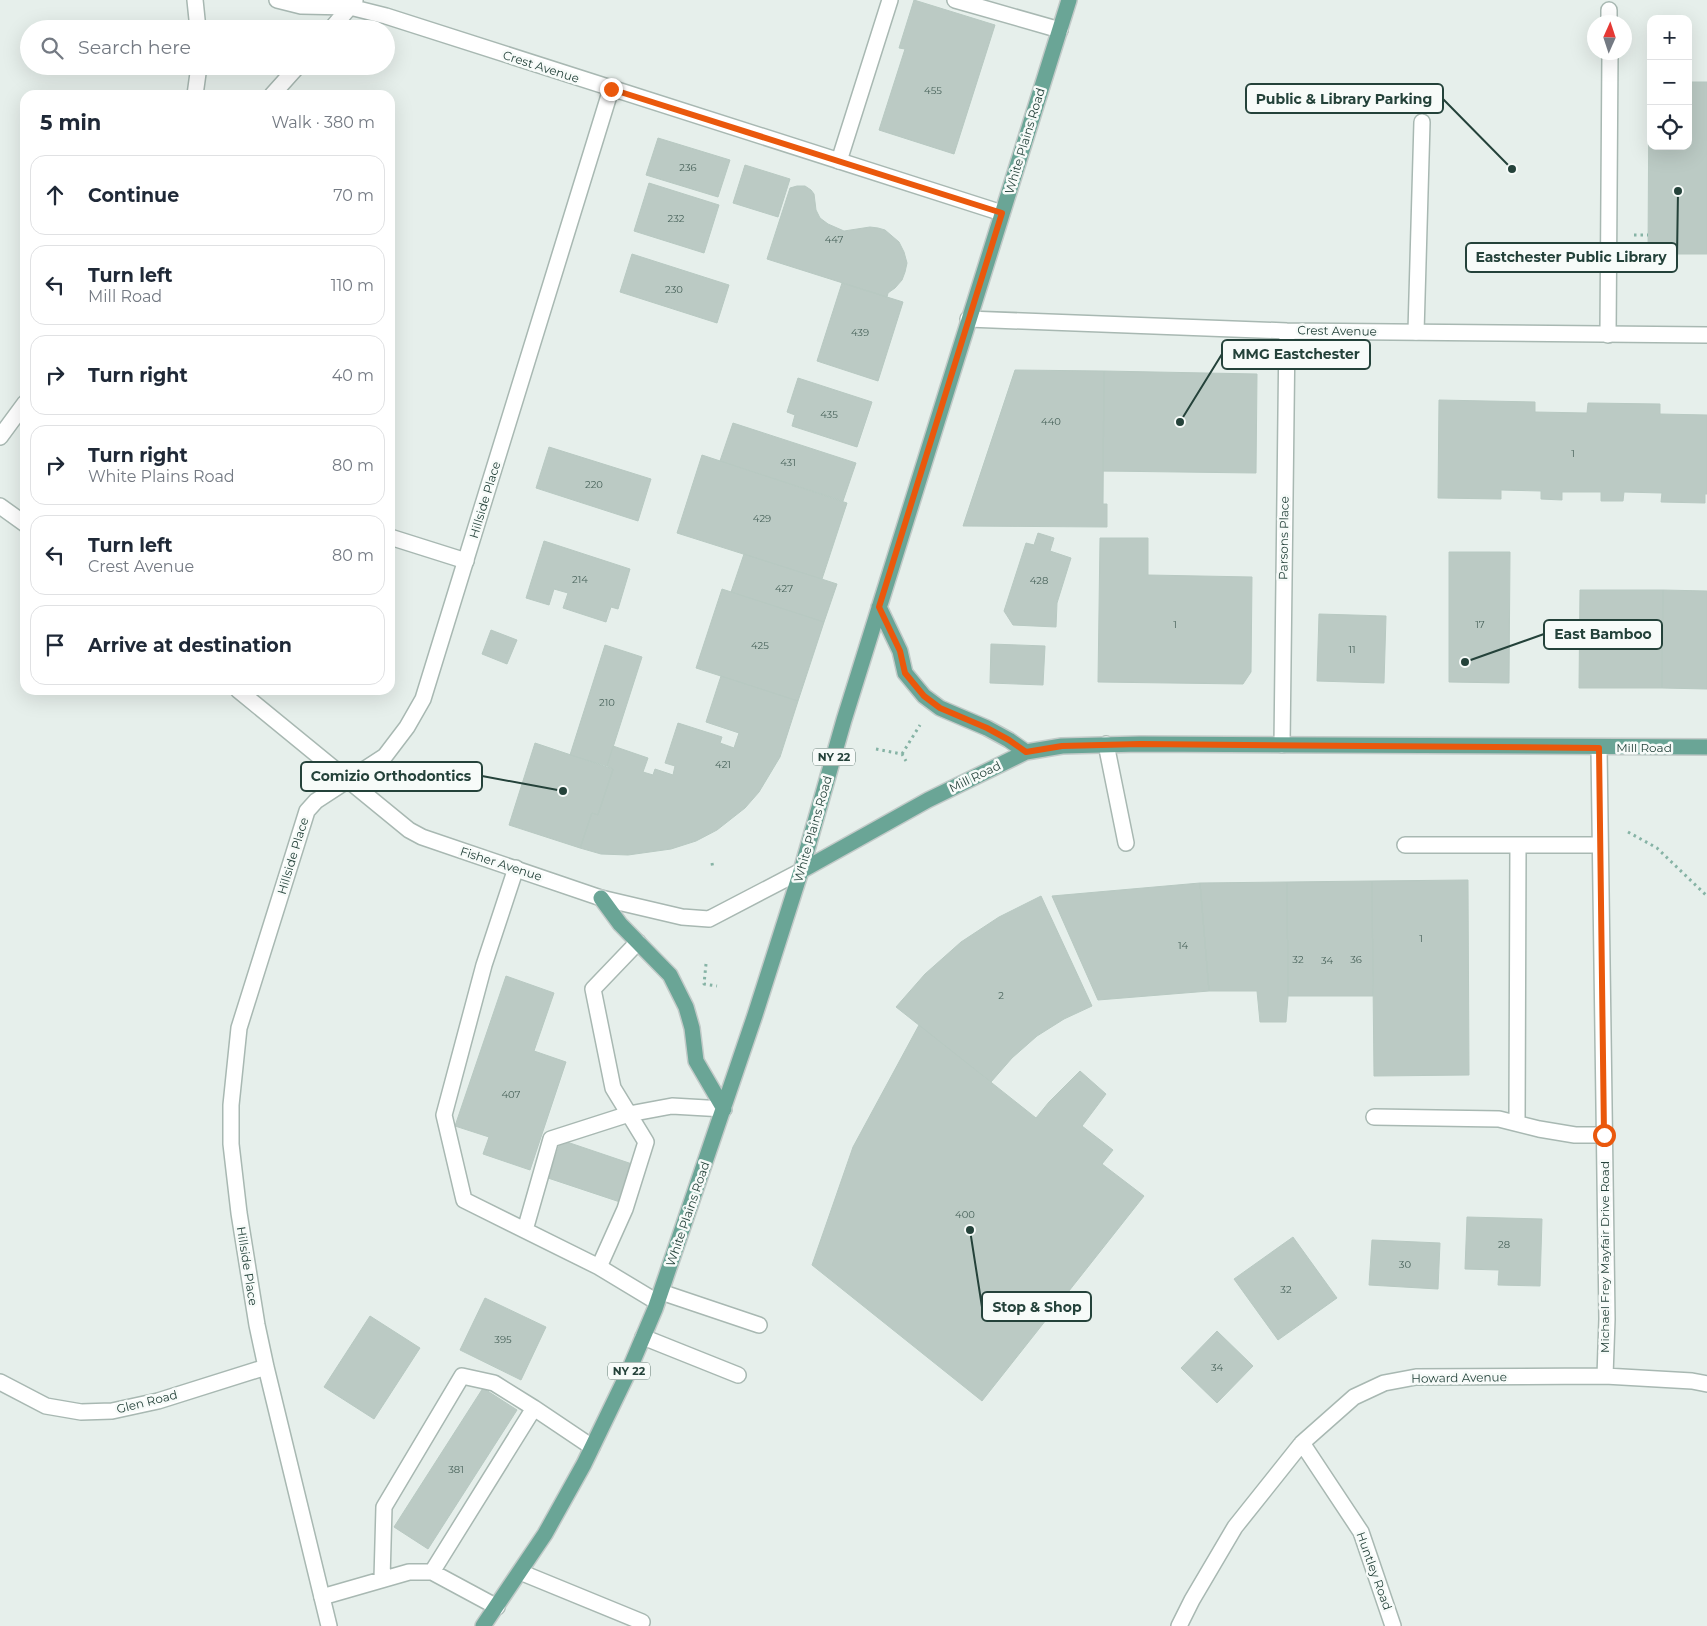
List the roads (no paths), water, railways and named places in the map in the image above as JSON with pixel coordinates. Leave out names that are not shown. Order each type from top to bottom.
[{"type":"main road","name":"White Plains Road","points":[[482,1626],[497,1607],[545,1534],[592,1447],[627,1376],[659,1297],[724,1109],[801,871],[844,720],[1069,0]]},
{"type":"main road","points":[[879,607],[900,651],[905,673],[924,696],[940,708],[987,728],[1026,752]]},
{"type":"main road","name":"Mill Road","points":[[801,871],[928,800],[1026,752],[1062,746],[1106,744],[1707,748]]},
{"type":"main road","points":[[601,898],[620,924],[670,975],[679,991],[692,1028],[696,1061],[724,1109]]},
{"type":"street","points":[[195,0],[197,20]]},
{"type":"street","name":"Crest Avenue","points":[[277,0],[301,6],[353,3],[386,16],[611,89],[1002,213]]},
{"type":"street","points":[[839,161],[890,0]]},
{"type":"street","points":[[955,0],[1060,30]]},
{"type":"street","points":[[339,20],[353,3]]},
{"type":"street","points":[[1608,335],[1610,60]]},
{"type":"street","points":[[196,90],[198,75]]},
{"type":"street","points":[[276,90],[290,75]]},
{"type":"street","name":"Hillside Place","points":[[329,1626],[266,1367],[257,1325],[239,1213],[231,1144],[231,1105],[239,1028],[307,811],[316,801],[385,756],[407,727],[423,699],[611,89]]},
{"type":"street","points":[[1416,332],[1422,122]]},
{"type":"street","name":"Crest Avenue","points":[[968,319],[1287,331],[1707,335]]},
{"type":"street","name":"Parsons Place","points":[[1282,745],[1287,331]]},
{"type":"street","points":[[0,437],[20,410]]},
{"type":"street","points":[[0,506],[20,520]]},
{"type":"street","points":[[395,539],[466,561]]},
{"type":"street","name":"Fisher Avenue","points":[[244,695],[409,830],[422,837],[601,898],[682,917],[709,919],[801,871]]},
{"type":"street","points":[[1106,744],[1126,843]]},
{"type":"street","name":"Michael Frey Mayfair Drive Road","points":[[1599,748],[1607,1319],[1605,1376]]},
{"type":"street","points":[[1405,845],[1599,845]]},
{"type":"street","points":[[1516,1123],[1518,845]]},
{"type":"street","points":[[516,868],[484,965],[444,1115],[464,1200],[659,1297],[760,1325]]},
{"type":"street","points":[[599,1266],[624,1209],[646,1142],[613,1088],[593,990],[638,942]]},
{"type":"street","points":[[525,1230],[551,1139],[629,1114],[672,1106],[724,1109]]},
{"type":"street","points":[[1374,1118],[1498,1119],[1575,1135],[1604,1135]]},
{"type":"street","points":[[643,1337],[738,1375]]},
{"type":"street","name":"Glen Road","points":[[0,1382],[46,1406],[81,1412],[112,1411],[158,1401],[266,1367]]},
{"type":"street","points":[[382,1579],[384,1507],[462,1376],[494,1383],[592,1447]]},
{"type":"street","name":"Howard Avenue","points":[[1179,1626],[1234,1527],[1302,1443],[1354,1397],[1384,1383],[1416,1377],[1605,1376],[1707,1384]]},
{"type":"street","points":[[432,1572],[534,1408]]},
{"type":"street","name":"Huntley Road","points":[[1302,1443],[1361,1532],[1393,1626]]},
{"type":"street","points":[[322,1597],[409,1572],[432,1572],[497,1607]]},
{"type":"street","points":[[520,1572],[642,1622]]},
{"type":"place","name":"Public & Library Parking","points":[[1512,169]]},
{"type":"place","name":"Eastchester Public Library","points":[[1678,191]]},
{"type":"place","name":"MMG Eastchester","points":[[1180,422]]},
{"type":"place","name":"East Bamboo","points":[[1465,662]]},
{"type":"place","name":"Comizio Orthodontics","points":[[563,791]]},
{"type":"place","name":"Stop & Shop","points":[[970,1230]]}]
